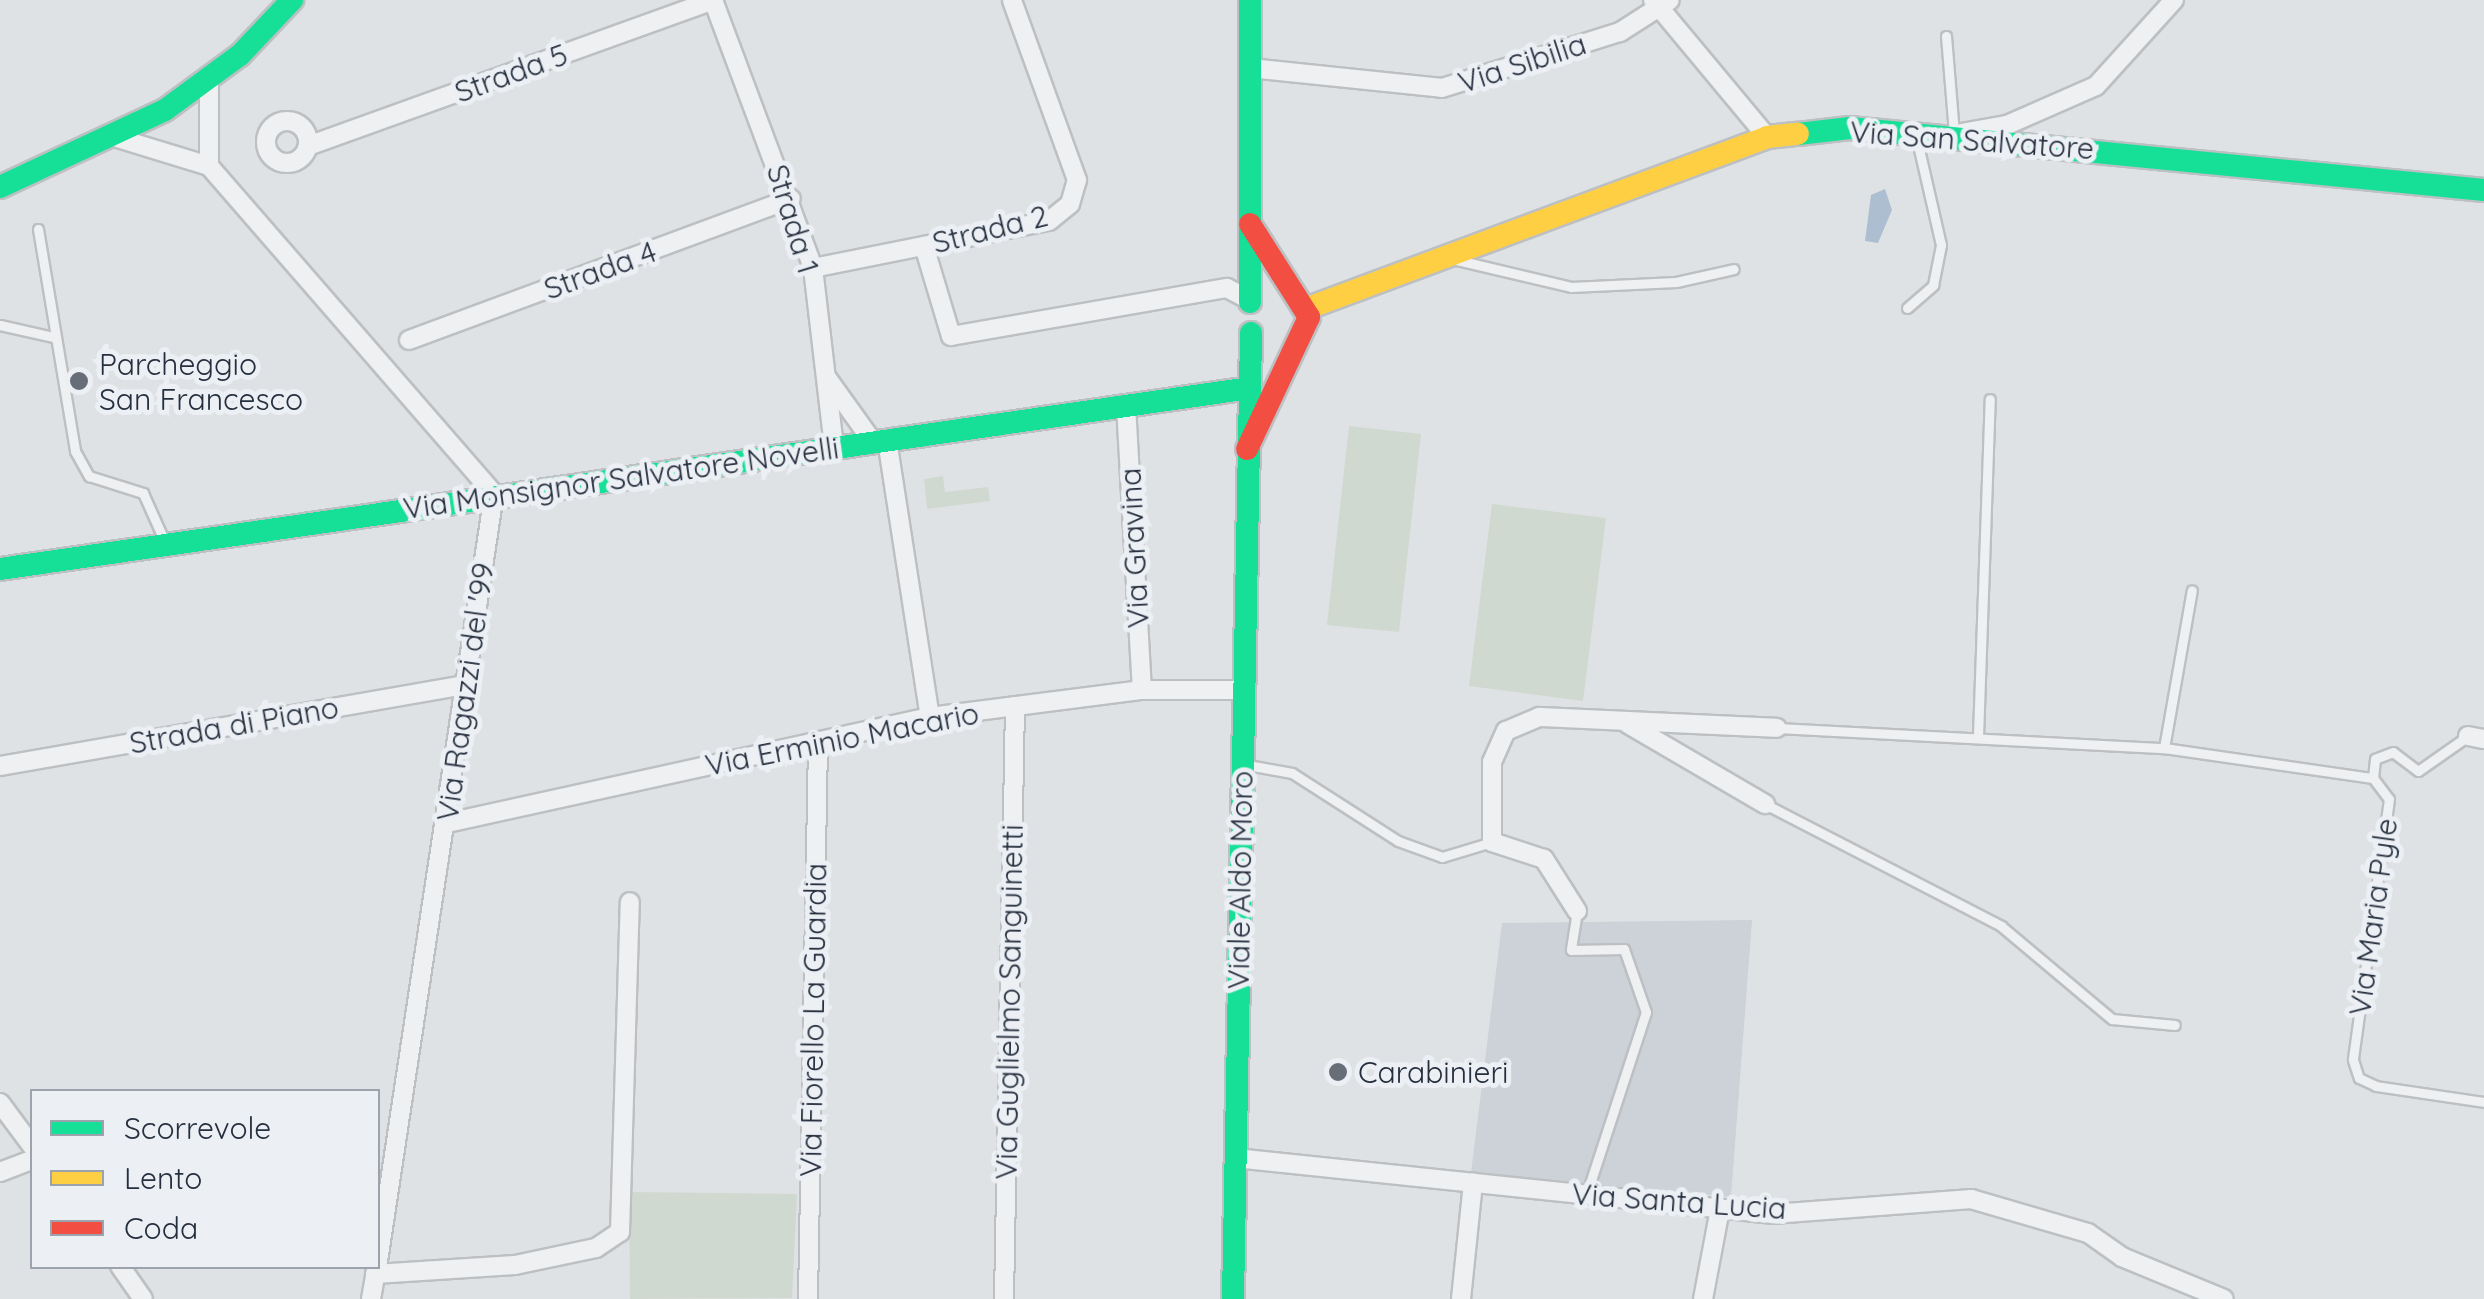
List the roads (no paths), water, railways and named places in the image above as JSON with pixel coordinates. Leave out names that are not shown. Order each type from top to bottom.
[{"type":"street","points":[[0,187],[114,137],[210,81],[292,0]]},
{"type":"street","name":"Strada 5","points":[[308,146],[714,0]]},
{"type":"street","name":"Strada 1","points":[[714,0],[791,199],[812,268],[834,447]]},
{"type":"street","name":"Strada 2","points":[[812,268],[1049,221],[1070,204],[1077,180],[1012,0]]},
{"type":"street","name":"Viale Aldo Moro","points":[[1232,1299],[1242,764],[1243,389],[1252,333],[1245,210],[1250,0]]},
{"type":"street","points":[[1954,134],[2007,124],[2096,86],[2174,0]]},
{"type":"street","points":[[1660,3],[1768,137]]},
{"type":"street","name":"Via Sibilia","points":[[1250,68],[1442,88],[1620,32],[1660,3]]},
{"type":"street","points":[[209,166],[210,81]]},
{"type":"street","name":"Via San Salvatore","points":[[1308,308],[1768,137],[1954,134],[2484,190]]},
{"type":"street","points":[[114,137],[209,166],[494,494]]},
{"type":"street","name":"Strada 4","points":[[408,340],[791,199]]},
{"type":"street","points":[[1245,210],[1286,286],[1308,308]]},
{"type":"street","points":[[924,246],[951,336],[1227,288],[1250,301],[1286,286]]},
{"type":"street","name":"Viale Aldo Moro","points":[[1242,462],[1304,334],[1308,308]]},
{"type":"street","points":[[1252,333],[1277,348],[1304,334]]},
{"type":"street","points":[[826,376],[880,441],[930,716]]},
{"type":"street","name":"Via Monsignor Salvatore Novelli","points":[[0,569],[167,548],[494,494],[1243,389]]},
{"type":"street","name":"Via Gravina","points":[[1126,405],[1142,690]]},
{"type":"street","name":"Via Ragazzi del '99","points":[[380,1227],[447,823],[494,494]]},
{"type":"street","name":"Strada di Piano","points":[[0,766],[468,684]]},
{"type":"street","name":"Via Erminio Macario","points":[[447,823],[930,716],[1142,690],[1242,690]]},
{"type":"street","name":"Via Guglielmo Sanguinetti","points":[[1004,1299],[1015,706]]},
{"type":"street","points":[[1577,910],[1544,859],[1492,842],[1492,762],[1506,731],[1539,717],[1777,728]]},
{"type":"street","points":[[1623,722],[1766,804]]},
{"type":"street","name":"Via Fiorello La Guardia","points":[[808,1299],[818,741]]},
{"type":"street","points":[[380,1267],[514,1265],[596,1248],[620,1232],[630,902]]},
{"type":"street","points":[[0,1104],[30,1143]]},
{"type":"street","name":"Via Santa Lucia","points":[[1235,1158],[1773,1214],[1971,1199],[2020,1207],[2224,1299]]},
{"type":"street","points":[[0,1172],[30,1161]]},
{"type":"street","points":[[1460,1299],[1472,1183]]},
{"type":"street","points":[[1703,1299],[1720,1208]]},
{"type":"street","points":[[123,1269],[143,1299]]},
{"type":"street","name":"Via Ragazzi del '99","points":[[372,1299],[376,1269]]},
{"type":"lane","points":[[1946,36],[1954,134]]},
{"type":"lane","points":[[1907,308],[1933,284],[1941,245],[1917,132]]},
{"type":"lane","points":[[38,229],[74,450],[89,476],[144,493],[167,548]]},
{"type":"lane","points":[[1446,257],[1571,287],[1676,282],[1734,268]]},
{"type":"lane","points":[[0,325],[53,337]]},
{"type":"lane","points":[[1978,736],[1990,399]]},
{"type":"lane","points":[[2164,748],[2192,590]]},
{"type":"lane","points":[[1777,728],[2164,748],[2373,778]]},
{"type":"lane","name":"Via Maria Pyle","points":[[2476,738],[2418,770],[2393,752],[2375,759],[2373,778],[2389,799],[2353,1060],[2359,1078],[2484,1102]]},
{"type":"lane","points":[[1242,764],[1292,774],[1398,841],[1442,857],[1492,842]]},
{"type":"lane","points":[[1766,804],[2001,926],[2112,1019],[2176,1025]]},
{"type":"lane","points":[[1577,910],[1571,950],[1624,949],[1646,1012],[1586,1195]]},
{"type":"water","points":[[1885,189],[1892,210],[1878,243],[1865,241],[1871,195]]},
{"type":"place","name":"Parcheggio San Francesco","points":[[79,381]]},
{"type":"place","name":"Carabinieri","points":[[1338,1072]]}]
